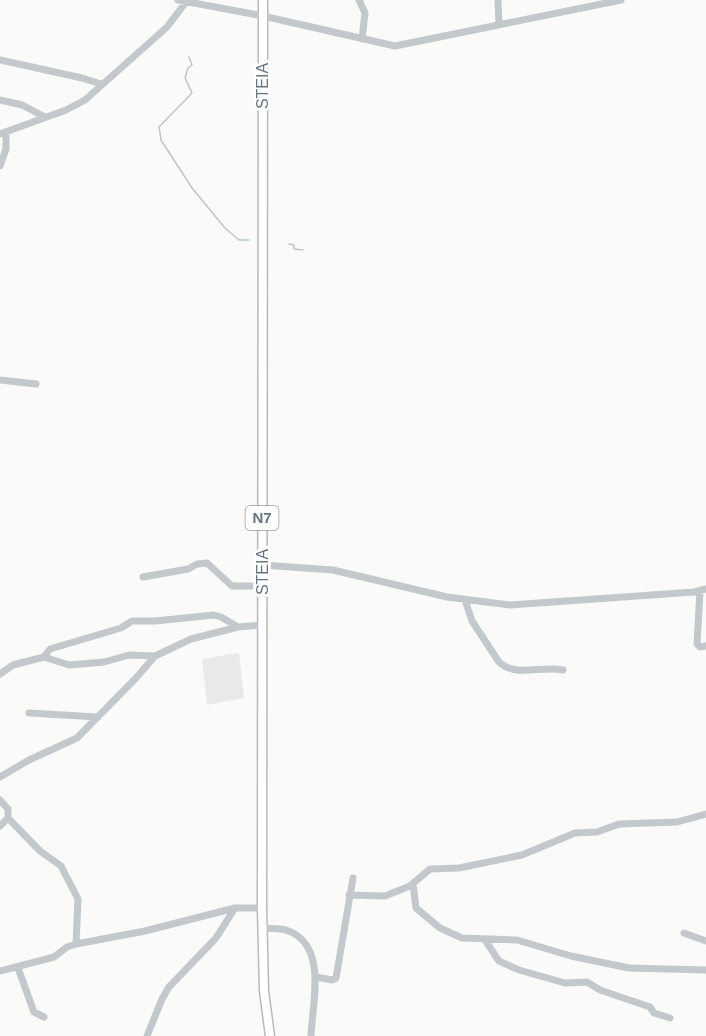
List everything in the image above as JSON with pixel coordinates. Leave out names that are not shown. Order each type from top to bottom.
[{"type":"main road","name":"STEIA","points":[[263,0],[262,928],[264,991],[270,1036]]},
{"type":"street","points":[[178,0],[263,16],[394,46],[621,0]]},
{"type":"street","points":[[359,0],[365,14],[362,39]]},
{"type":"street","points":[[498,0],[499,25]]},
{"type":"street","points":[[0,166],[6,149],[3,133],[76,106],[167,27],[186,2]]},
{"type":"street","points":[[0,60],[101,84]]},
{"type":"street","points":[[0,100],[22,105],[45,117]]},
{"type":"street","points":[[0,380],[36,384]]},
{"type":"street","points":[[143,577],[188,569],[197,564],[207,563],[232,586],[262,586]]},
{"type":"street","points":[[262,565],[333,570],[465,600],[518,605],[703,590],[698,644],[700,648],[706,646]]},
{"type":"street","points":[[465,600],[472,621],[504,667],[563,670]]},
{"type":"street","points":[[44,657],[50,649],[110,632],[136,620],[155,621],[214,615],[238,627]]},
{"type":"street","points":[[0,777],[29,760],[72,741],[98,717],[155,656],[191,639],[238,627],[262,625]]},
{"type":"street","points":[[0,674],[14,665],[44,657],[69,665],[104,662],[129,655],[155,656]]},
{"type":"street","points":[[29,713],[98,717]]},
{"type":"street","points":[[0,800],[8,810],[8,818],[40,851],[61,866],[78,899],[76,944]]},
{"type":"street","points":[[349,895],[385,896],[413,884],[430,869],[459,868],[522,855],[575,833],[597,832],[619,824],[674,822],[706,814]]},
{"type":"street","points":[[696,817],[706,823]]},
{"type":"street","points":[[0,826],[8,818]]},
{"type":"street","points":[[316,977],[332,980],[336,978],[353,878]]},
{"type":"street","points":[[413,884],[416,908],[436,926],[455,936],[485,940],[517,940],[571,956],[624,968],[706,970]]},
{"type":"street","points":[[0,971],[54,957],[76,944],[145,932],[235,908],[262,908]]},
{"type":"street","points":[[147,1036],[169,987],[216,938],[235,908]]},
{"type":"street","points":[[262,928],[282,929],[301,939],[312,959],[316,977],[311,1036]]},
{"type":"street","points":[[684,933],[706,941]]},
{"type":"street","points":[[485,940],[499,961],[519,970],[565,984],[587,982],[600,990],[650,1006],[654,1013],[670,1018]]},
{"type":"street","points":[[18,968],[34,1012],[44,1017]]},
{"type":"shaded area","points":[[239,653],[244,698],[207,705],[202,659]]},
{"type":"waterway","points":[[189,57],[192,65],[188,68],[185,78],[192,93],[159,127],[161,140],[192,188],[225,228],[239,240],[249,240]]},
{"type":"waterway","points":[[289,244],[294,245],[294,249],[303,250]]}]
